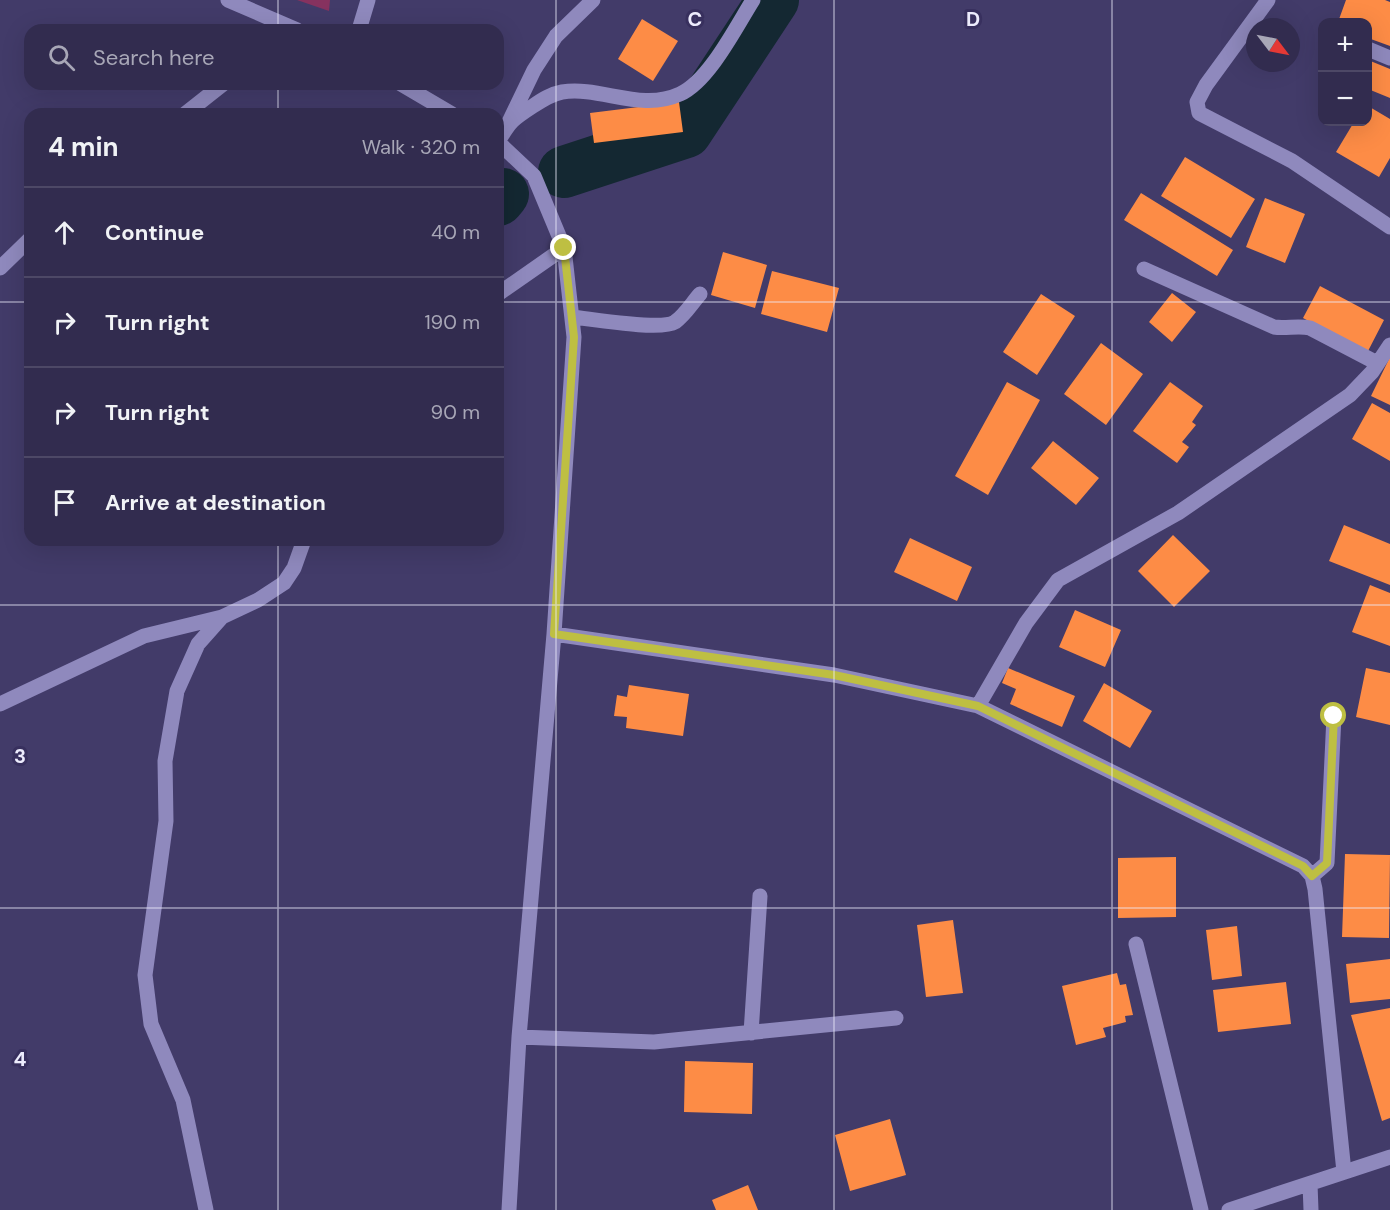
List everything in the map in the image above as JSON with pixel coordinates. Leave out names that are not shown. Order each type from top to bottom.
[{"type":"street","points":[[228,0],[270,24]]},
{"type":"street","points":[[361,24],[368,0]]},
{"type":"street","points":[[504,131],[534,70],[556,36],[593,0]]},
{"type":"street","points":[[509,122],[544,98],[560,92],[578,92],[639,101],[661,100],[681,93],[708,71],[753,0]]},
{"type":"street","points":[[1268,0],[1206,85],[1197,102],[1198,113],[1292,161],[1390,227]]},
{"type":"street","points":[[1372,50],[1390,57]]},
{"type":"street","points":[[193,108],[215,90]]},
{"type":"street","points":[[411,90],[442,108]]},
{"type":"street","points":[[504,148],[534,176],[564,248],[574,337],[554,634],[519,1037],[509,1210]]},
{"type":"street","points":[[0,268],[24,245]]},
{"type":"street","points":[[504,290],[564,248]]},
{"type":"street","points":[[1144,269],[1274,327],[1310,328],[1377,363]]},
{"type":"street","points":[[572,317],[657,326],[673,324],[700,294]]},
{"type":"street","points":[[978,706],[1026,623],[1058,580],[1187,507],[1350,395],[1372,372],[1390,345]]},
{"type":"street","points":[[0,704],[144,636],[222,617],[258,600],[284,583],[294,568],[301,546]]},
{"type":"street","points":[[206,1210],[183,1100],[151,1023],[145,975],[166,821],[165,761],[177,692],[198,644],[222,617]]},
{"type":"street","points":[[554,634],[834,675],[978,706],[1303,866],[1312,876],[1315,889],[1344,1172]]},
{"type":"street","points":[[1312,876],[1327,863],[1334,716]]},
{"type":"street","points":[[751,1033],[760,896]]},
{"type":"street","points":[[1136,944],[1201,1210]]},
{"type":"street","points":[[519,1037],[654,1042],[896,1018]]},
{"type":"street","points":[[1229,1210],[1390,1157]]},
{"type":"street","points":[[1310,1184],[1311,1210]]},
{"type":"shaded area","points":[[297,0],[330,0],[329,11]]},
{"type":"building","points":[[1346,0],[1390,2],[1390,46],[1372,39],[1372,18],[1339,18]]},
{"type":"building","points":[[642,19],[678,41],[653,81],[618,59]]},
{"type":"building","points":[[1372,62],[1390,69],[1390,98],[1372,91]]},
{"type":"building","points":[[679,102],[683,132],[594,143],[590,113]]},
{"type":"building","points":[[1372,108],[1390,119],[1390,158],[1379,177],[1336,152],[1352,126],[1372,126]]},
{"type":"building","points":[[1185,157],[1255,199],[1231,238],[1161,196]]},
{"type":"building","points":[[1141,193],[1233,250],[1217,276],[1124,220]]},
{"type":"building","points":[[1265,198],[1305,214],[1285,263],[1246,247]]},
{"type":"building","points":[[723,252],[767,265],[755,308],[711,295]]},
{"type":"building","points":[[772,271],[839,288],[827,332],[761,314]]},
{"type":"building","points":[[1320,286],[1384,320],[1367,353],[1303,318]]},
{"type":"building","points":[[1172,293],[1196,312],[1172,342],[1149,322]]},
{"type":"building","points":[[1041,294],[1075,316],[1037,375],[1003,352]]},
{"type":"building","points":[[1101,343],[1143,374],[1106,425],[1064,394]]},
{"type":"building","points":[[1390,357],[1390,405],[1371,396]]},
{"type":"building","points":[[1007,382],[1040,400],[988,495],[955,476]]},
{"type":"building","points":[[1170,382],[1203,406],[1192,422],[1196,425],[1182,442],[1189,447],[1177,463],[1133,431]]},
{"type":"building","points":[[1372,403],[1390,413],[1390,461],[1352,439]]},
{"type":"building","points":[[1053,441],[1099,478],[1076,505],[1031,468]]},
{"type":"building","points":[[1344,525],[1390,544],[1390,585],[1329,561]]},
{"type":"building","points":[[1173,535],[1210,571],[1174,607],[1138,571]]},
{"type":"building","points":[[910,538],[972,567],[957,601],[894,572]]},
{"type":"building","points":[[1370,585],[1390,593],[1390,646],[1352,632]]},
{"type":"building","points":[[1075,610],[1121,630],[1105,667],[1059,647]]},
{"type":"building","points":[[1008,668],[1075,696],[1062,727],[1010,704],[1016,689],[1002,683]]},
{"type":"building","points":[[1366,668],[1390,673],[1390,725],[1356,717]]},
{"type":"building","points":[[1104,683],[1152,711],[1130,748],[1083,721]]},
{"type":"building","points":[[629,685],[689,694],[683,736],[626,728],[627,717],[614,716],[617,695],[627,697]]},
{"type":"building","points":[[1345,854],[1390,855],[1389,938],[1342,937]]},
{"type":"building","points":[[1176,857],[1176,917],[1118,918],[1118,858]]},
{"type":"building","points":[[953,920],[963,993],[926,997],[917,925]]},
{"type":"building","points":[[1237,926],[1242,976],[1212,980],[1206,930]]},
{"type":"building","points":[[1390,959],[1390,999],[1350,1003],[1346,964]]},
{"type":"building","points":[[1117,973],[1120,985],[1126,984],[1133,1015],[1125,1016],[1126,1022],[1103,1028],[1106,1037],[1076,1045],[1062,986]]},
{"type":"building","points":[[1286,982],[1291,1024],[1218,1032],[1213,990]]},
{"type":"building","points":[[1390,1008],[1390,1118],[1382,1121],[1351,1015]]},
{"type":"building","points":[[685,1061],[753,1063],[752,1114],[684,1112]]},
{"type":"building","points":[[890,1119],[906,1175],[850,1191],[835,1135]]},
{"type":"building","points":[[748,1185],[758,1210],[716,1210],[712,1200]]},
{"type":"waterway","points":[[564,172],[686,132],[773,0]]},
{"type":"route","points":[[564,248],[574,337],[554,634],[834,675],[978,706],[1303,866],[1312,876],[1327,863],[1334,716]]}]
